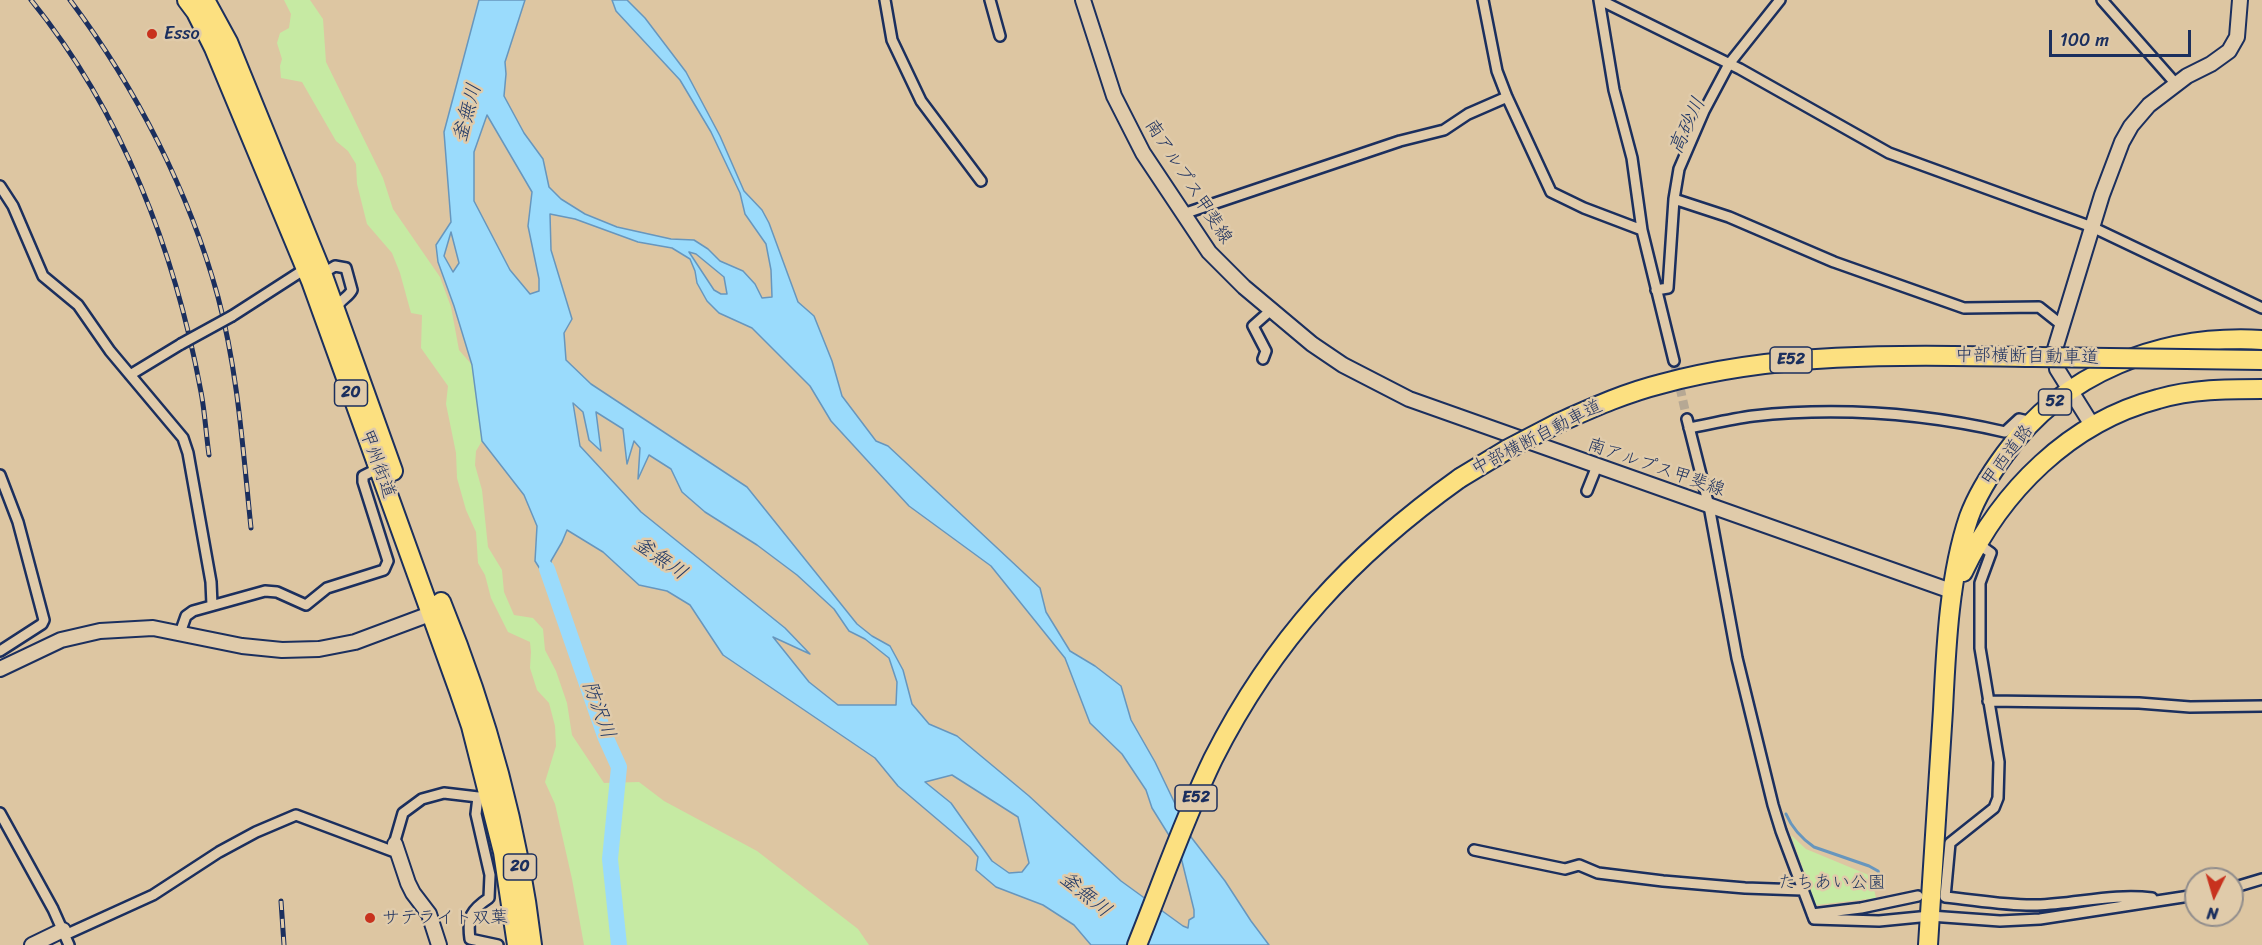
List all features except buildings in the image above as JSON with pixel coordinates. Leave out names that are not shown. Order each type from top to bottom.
[{"type":"highway","name":"甲州街道","points":[[187,0],[196,12],[214,48],[313,275],[336,309],[429,573],[471,726],[484,796],[503,852],[521,943]]},
{"type":"highway","name":"甲州街道","points":[[205,0],[228,42],[313,275],[378,468],[483,718],[518,848],[521,943]]},
{"type":"highway","name":"甲西道路","points":[[1929,931],[1945,671],[1953,592],[1962,541],[1977,499],[2002,458],[2032,422],[2092,375],[2147,352],[2179,344],[2212,340],[2262,340]]},
{"type":"highway","name":"中部横断自動車道","points":[[1137,945],[1191,808],[1214,758],[1272,659],[1308,614],[1341,576],[1418,508],[1460,478],[1558,423],[1608,401],[1659,384],[1756,364],[1805,359],[1858,356],[2262,360]]},
{"type":"highway","name":"甲西道路","points":[[1953,592],[1977,543],[2012,494],[2038,467],[2092,425],[2124,410],[2158,399],[2192,392],[2262,389]]},
{"type":"main road","name":"南アルプス甲斐線","points":[[1083,0],[1114,96],[1143,153],[1183,214],[1209,252],[1244,287],[1312,344],[1343,365],[1409,399],[1953,592]]},
{"type":"main road","points":[[2092,425],[2056,369],[2055,349],[2118,151],[2131,126],[2149,105],[2176,84],[2229,51],[2237,37],[2240,0]]},
{"type":"main road","points":[[0,669],[61,639],[100,631],[153,628],[242,646],[282,650],[320,649],[355,642],[438,611]]},
{"type":"main road","points":[[395,844],[408,883],[429,914],[439,945]]},
{"type":"main road","points":[[32,945],[64,932]]},
{"type":"street","points":[[885,0],[892,40],[921,101],[981,181]]},
{"type":"street","points":[[990,0],[1000,36]]},
{"type":"street","points":[[1483,0],[1497,71],[1551,192],[1584,208],[1642,230]]},
{"type":"street","points":[[1599,0],[1730,64],[1889,153],[2092,227],[2262,308]]},
{"type":"street","points":[[1599,0],[1614,90],[1632,158],[1642,230],[1674,361]]},
{"type":"street","points":[[1656,290],[1668,288],[1674,199],[1679,170],[1704,111],[1730,64],[1780,0]]},
{"type":"street","points":[[2102,0],[2176,84]]},
{"type":"street","points":[[1183,214],[1400,141],[1444,130],[1468,114],[1507,97]]},
{"type":"street","points":[[0,186],[13,206],[44,276],[78,305],[110,351],[183,438],[187,446],[211,582],[212,605]]},
{"type":"street","points":[[1674,199],[1729,217],[1834,261],[1964,308],[2039,307],[2063,326]]},
{"type":"street","points":[[130,375],[180,344],[313,275]]},
{"type":"street","points":[[1263,359],[1266,351],[1253,326],[1271,310]]},
{"type":"street","points":[[2032,422],[2019,419],[2005,432],[1955,421],[1869,412],[1830,411],[1688,423],[1709,506],[1737,658],[1781,831],[1814,920],[1849,921],[1929,931],[2000,921],[2040,919],[2184,897]]},
{"type":"street","points":[[1587,491],[1597,466]]},
{"type":"street","points":[[180,633],[186,616],[193,611],[212,605],[265,591],[278,592],[306,605],[327,588],[384,570],[388,561],[363,482],[363,476],[378,468]]},
{"type":"street","points":[[0,475],[18,522],[44,620],[42,624],[0,651]]},
{"type":"street","points":[[1977,543],[1991,553],[1980,583],[1980,648],[1999,762],[1998,798],[1994,808],[1950,843],[1945,897],[2013,905],[2039,905],[2122,897],[2166,900]]},
{"type":"street","points":[[1988,701],[2139,703],[2190,707],[2262,706]]},
{"type":"street","points":[[64,932],[153,895],[219,852],[256,832],[296,815],[392,851],[403,813],[422,799],[444,793],[484,796],[476,814],[490,875],[489,898],[474,908],[468,924],[470,939],[498,945]]},
{"type":"street","points":[[0,813],[69,945]]},
{"type":"street","points":[[1474,850],[1565,869],[1579,865],[1598,873],[1663,881],[1802,890]]},
{"type":"street","points":[[2244,884],[2262,879]]},
{"type":"street","points":[[1812,914],[1861,908],[1918,896]]},
{"type":"green space","points":[[284,0],[310,0],[323,19],[326,62],[383,178],[393,209],[440,277],[451,307],[459,350],[472,365],[482,441],[476,451],[475,465],[482,490],[488,547],[502,570],[504,592],[514,615],[533,618],[543,629],[545,650],[556,671],[567,703],[572,735],[604,783],[639,782],[664,801],[757,851],[858,929],[869,945],[584,945],[555,804],[545,782],[556,746],[555,726],[549,703],[537,690],[530,668],[530,642],[508,632],[491,598],[485,575],[478,563],[476,532],[466,510],[457,478],[456,453],[446,404],[448,386],[421,348],[422,315],[411,313],[392,253],[367,224],[357,184],[356,164],[348,151],[336,141],[302,82],[281,78],[282,59],[277,43],[280,33],[289,28],[291,14]]},
{"type":"green space","name":"たちあい公園","points":[[1791,835],[1806,849],[1871,876],[1876,898],[1816,905]]},
{"type":"water","name":"釜無川","points":[[479,0],[525,0],[505,62],[504,96],[524,133],[543,159],[549,187],[561,199],[585,214],[617,227],[671,239],[694,240],[720,261],[743,271],[755,284],[762,298],[772,297],[771,270],[766,244],[745,214],[740,193],[711,132],[680,80],[616,11],[612,0],[627,0],[645,18],[686,72],[720,136],[744,191],[762,210],[798,302],[814,316],[832,361],[842,396],[876,441],[888,446],[1040,588],[1046,612],[1070,651],[1121,686],[1131,720],[1155,762],[1191,837],[1225,881],[1269,945],[1091,945],[1074,925],[1043,905],[996,887],[976,870],[978,857],[970,847],[898,786],[875,758],[723,655],[690,605],[667,591],[639,585],[603,552],[567,530],[551,561],[554,591],[535,561],[537,526],[524,495],[482,441],[472,365],[438,262],[436,245],[451,222],[444,132]],"holes":[[[487,115],[532,192],[528,226],[539,279],[539,291],[530,294],[510,270],[474,201],[474,152]],[[550,214],[575,219],[638,242],[672,248],[690,259],[697,283],[707,301],[719,313],[752,328],[810,386],[831,421],[909,506],[991,566],[1065,658],[1090,723],[1122,754],[1146,790],[1152,808],[1180,853],[1194,910],[1194,917],[1189,920],[1188,928],[1121,881],[1029,796],[957,736],[929,724],[912,704],[903,670],[890,646],[857,624],[747,487],[591,384],[566,360],[564,333],[572,319],[551,250]],[[451,232],[459,263],[453,272],[444,256]],[[689,252],[696,254],[724,277],[727,294],[714,290]],[[573,403],[583,412],[589,440],[601,451],[596,412],[623,429],[627,464],[634,441],[640,448],[638,479],[649,455],[671,469],[682,492],[705,512],[757,545],[797,575],[834,609],[849,631],[865,639],[889,658],[897,682],[896,705],[838,705],[809,682],[773,637],[810,654],[785,628],[641,512],[580,446]],[[952,775],[1018,817],[1029,863],[1022,872],[1009,873],[992,861],[951,803],[925,782]]]},
{"type":"waterway","name":"高砂川","points":[[1682,175],[1707,115],[1730,72]]},
{"type":"waterway","name":"高砂川","points":[[1673,286],[1677,228]]},
{"type":"waterway","name":"防沢川","points":[[547,569],[605,736],[619,767],[610,859],[619,945]]},
{"type":"waterway","points":[[1786,814],[1797,832],[1814,847],[1869,866],[1878,871],[1882,884]]},
{"type":"tunnel","points":[[1674,361],[1687,419]]},
{"type":"railway","points":[[31,0],[63,43],[118,136],[160,236],[190,339],[202,400],[209,455]]},
{"type":"railway","points":[[70,0],[117,69],[158,142],[192,218],[206,257],[225,325],[230,354],[239,412],[251,528]]},
{"type":"railway","points":[[281,901],[284,945]]},
{"type":"place","name":"Esso","points":[[152,34]]},
{"type":"place","name":"サテライト双葉","points":[[370,918]]}]
